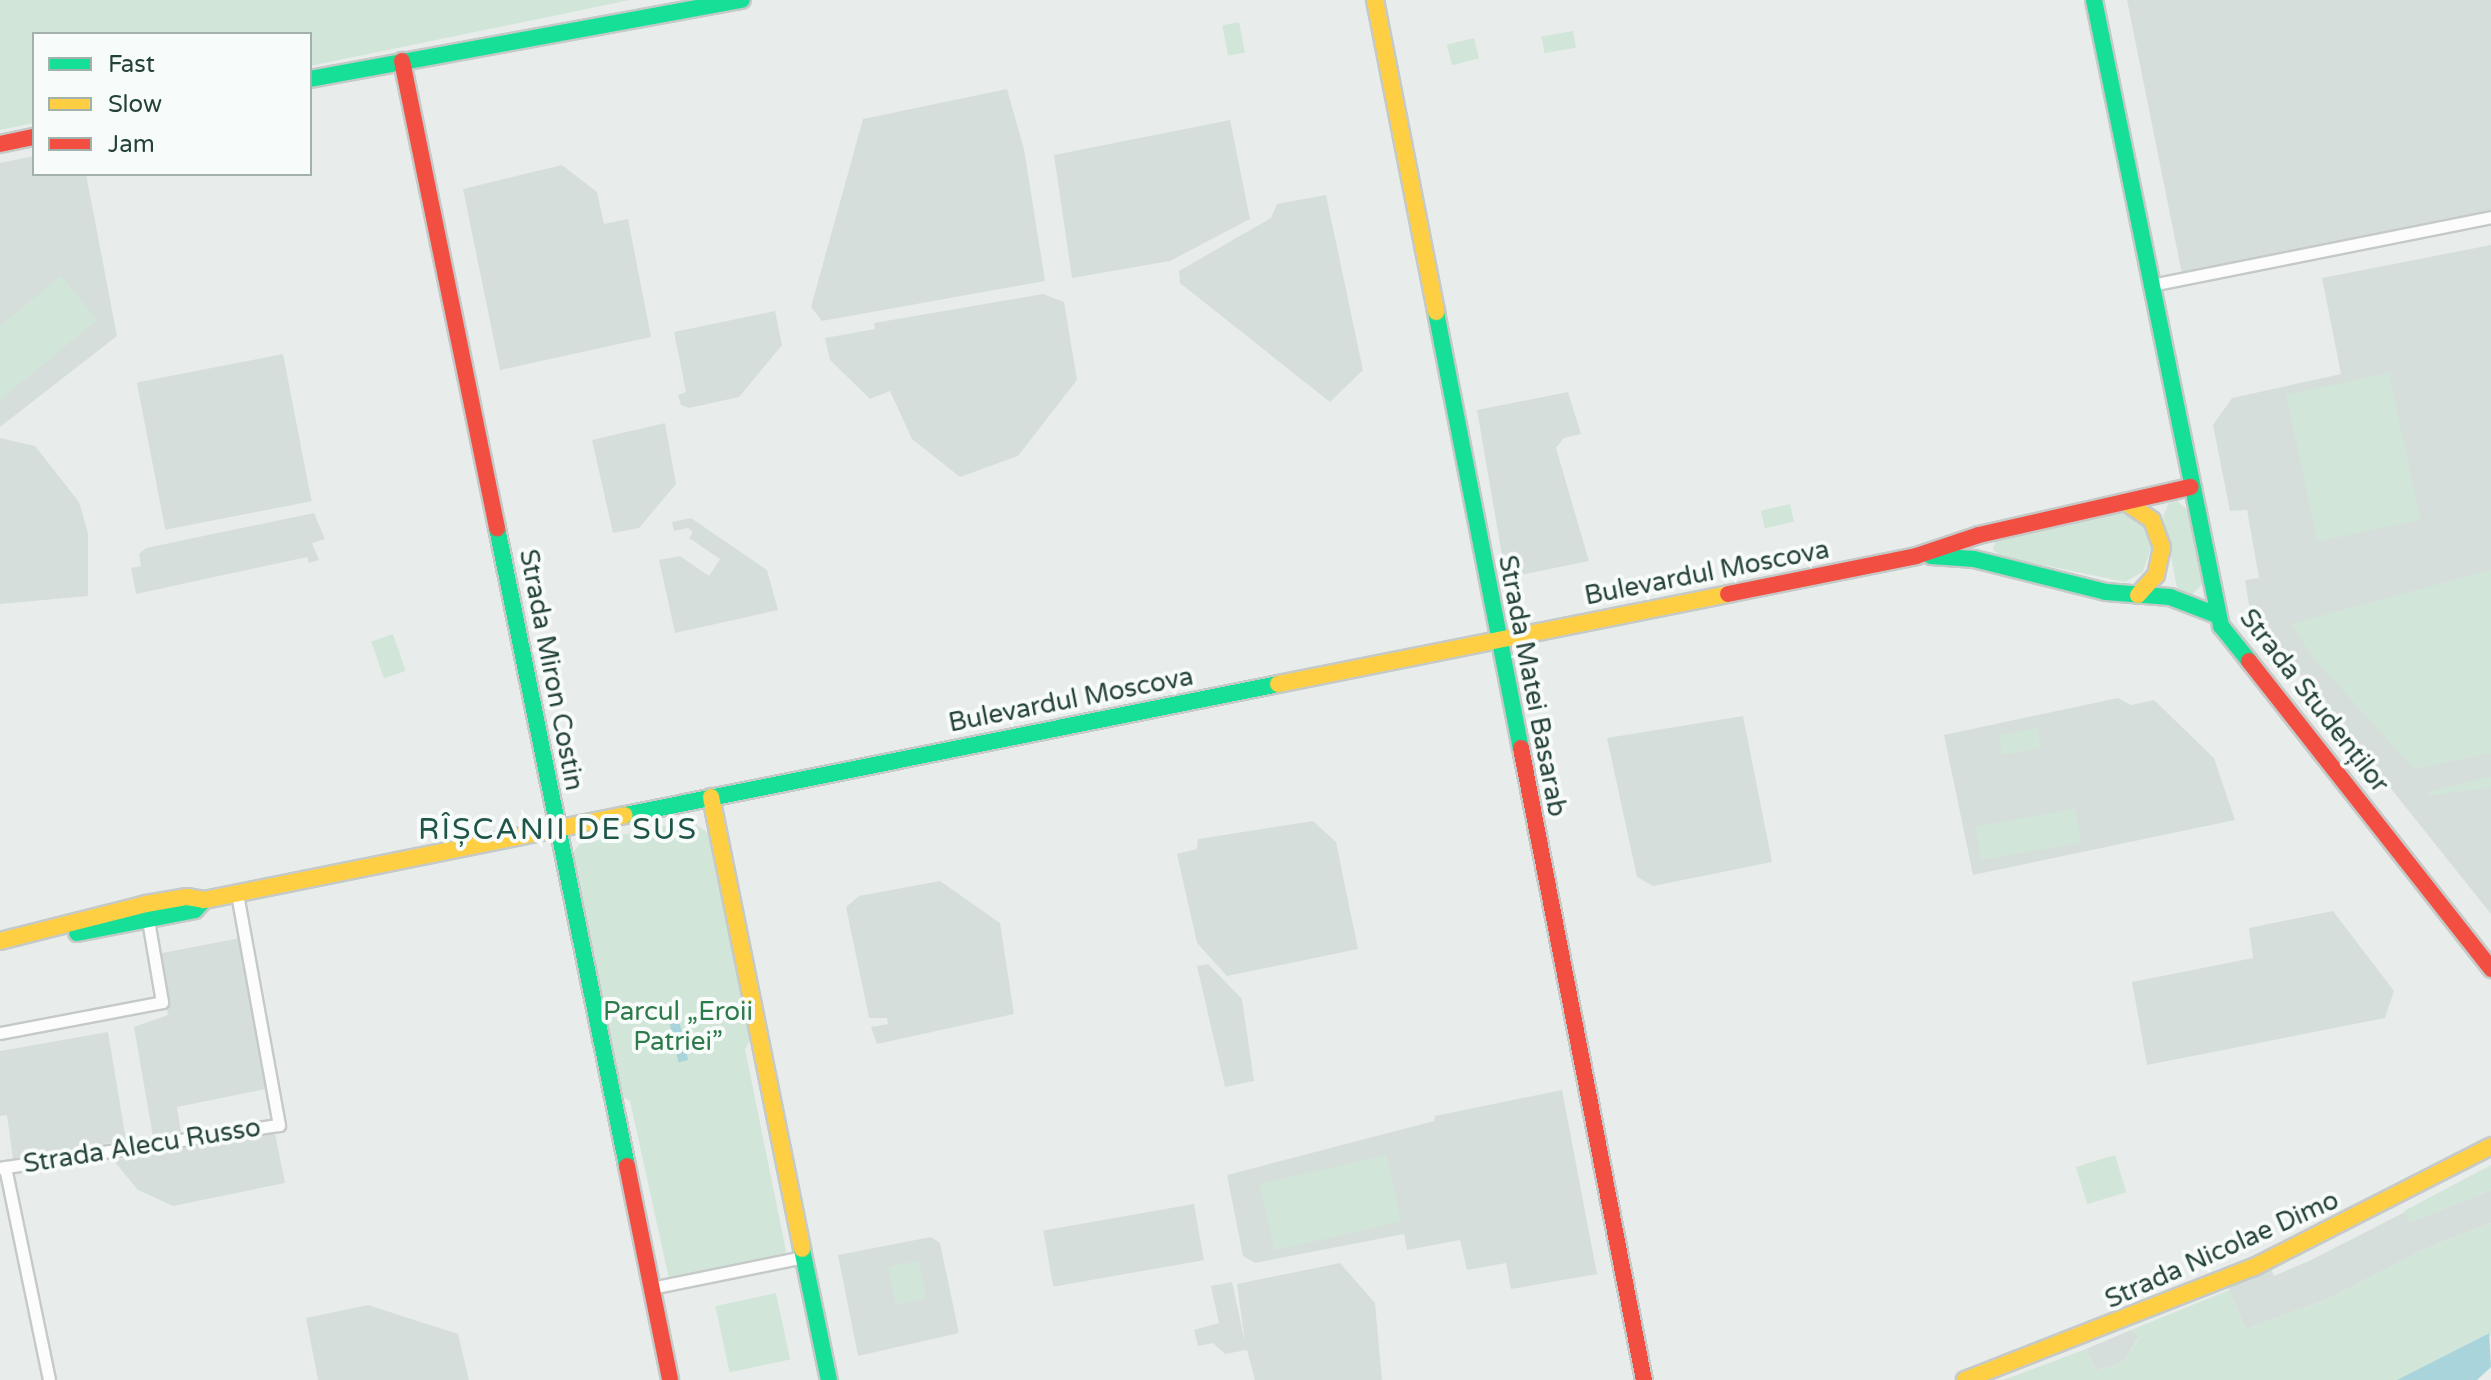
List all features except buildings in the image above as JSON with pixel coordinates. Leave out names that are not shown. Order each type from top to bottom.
[{"type":"main road","points":[[312,79],[742,0]]},
{"type":"main road","name":"Strada Matei Basarab","points":[[1375,0],[1644,1380]]},
{"type":"main road","name":"Strada Studenților","points":[[2094,0],[2217,615],[2236,647],[2491,969]]},
{"type":"main road","name":"Strada Miron Costin","points":[[402,61],[670,1380]]},
{"type":"main road","points":[[0,144],[32,137]]},
{"type":"main road","name":"Bulevardul Moscova","points":[[0,941],[65,928],[146,904],[187,897],[204,900],[237,894],[1916,556],[1996,531],[2191,487]]},
{"type":"main road","points":[[2127,503],[2152,520],[2162,547],[2156,575],[2138,595]]},
{"type":"main road","points":[[1994,564],[1988,546],[1996,531]]},
{"type":"main road","name":"Bulevardul Moscova","points":[[1916,556],[1953,556],[2106,592],[2183,600],[2217,615]]},
{"type":"main road","points":[[711,797],[829,1380]]},
{"type":"main road","name":"Bulevardul Moscova","points":[[65,928],[76,933],[148,920],[195,910],[204,900]]},
{"type":"main road","name":"Strada Nicolae Dimo","points":[[1965,1380],[2254,1267],[2491,1146]]},
{"type":"street","points":[[2151,285],[2491,217]]},
{"type":"street","name":"Strada Alecu Russo","points":[[49,1380],[3,1168],[279,1125],[237,894]]},
{"type":"street","points":[[0,1033],[162,1002],[148,920]]},
{"type":"street","points":[[651,1288],[803,1257]]},
{"type":"shaded area","points":[[2127,0],[2491,0],[2491,213],[2182,274]]},
{"type":"shaded area","points":[[1007,89],[1024,149],[1045,281],[822,321],[811,307],[863,119]]},
{"type":"shaded area","points":[[1230,120],[1250,219],[1170,261],[1072,278],[1054,155]]},
{"type":"shaded area","points":[[32,156],[32,176],[86,176],[117,336],[0,427],[0,163]]},
{"type":"shaded area","points":[[562,165],[597,192],[604,224],[628,219],[651,337],[500,370],[463,189]]},
{"type":"shaded area","points":[[1326,195],[1363,370],[1330,402],[1180,283],[1179,271],[1271,218],[1277,204]]},
{"type":"shaded area","points":[[2491,245],[2491,914],[2250,612],[2245,580],[2259,578],[2247,510],[2230,511],[2213,425],[2232,398],[2341,374],[2322,278]]},
{"type":"shaded area","points":[[1043,294],[1064,302],[1077,380],[1018,456],[960,477],[912,439],[890,391],[870,399],[830,360],[825,338],[875,329],[874,323]]},
{"type":"shaded area","points":[[775,311],[782,345],[739,397],[689,408],[681,405],[678,395],[686,392],[674,332]]},
{"type":"shaded area","points":[[283,354],[312,501],[165,530],[137,382]]},
{"type":"shaded area","points":[[1568,392],[1581,434],[1564,438],[1556,448],[1589,561],[1511,577],[1504,567],[1477,410]]},
{"type":"shaded area","points":[[665,423],[676,484],[639,528],[613,533],[592,440]]},
{"type":"shaded area","points":[[0,438],[35,446],[79,502],[88,533],[88,596],[0,604]]},
{"type":"shaded area","points":[[314,513],[325,539],[312,543],[319,560],[309,563],[307,557],[136,594],[131,568],[141,566],[139,554],[146,548]]},
{"type":"shaded area","points":[[691,518],[767,570],[778,610],[675,633],[659,560],[680,556],[709,576],[720,559],[689,538],[693,532],[688,528],[674,531],[672,522]]},
{"type":"shaded area","points":[[2118,698],[2131,705],[2154,700],[2214,758],[2235,820],[1973,875],[1944,735]]},
{"type":"shaded area","points":[[1743,716],[1772,862],[1653,886],[1637,877],[1607,738]]},
{"type":"shaded area","points":[[1313,821],[1336,842],[1358,949],[1227,976],[1197,943],[1177,854],[1197,849],[1198,839]]},
{"type":"shaded area","points":[[940,881],[1000,923],[1014,1014],[877,1044],[871,1027],[888,1024],[887,1018],[869,1018],[846,907],[859,896]]},
{"type":"shaded area","points":[[2333,911],[2394,991],[2385,1018],[2147,1065],[2132,982],[2253,958],[2249,928]]},
{"type":"shaded area","points":[[240,938],[266,1089],[177,1107],[181,1132],[153,1137],[134,1027],[168,1015],[157,954]]},
{"type":"shaded area","points":[[1208,964],[1242,999],[1254,1081],[1225,1087],[1197,966]]},
{"type":"shaded area","points":[[108,1032],[126,1140],[13,1160],[7,1115],[0,1116],[0,1051]]},
{"type":"shaded area","points":[[1562,1090],[1597,1274],[1511,1289],[1506,1263],[1467,1270],[1460,1240],[1407,1250],[1404,1234],[1255,1263],[1243,1256],[1227,1175],[1434,1121],[1435,1116]]},
{"type":"shaded area","points":[[275,1133],[285,1183],[173,1206],[138,1190],[113,1160]]},
{"type":"shaded area","points":[[2491,1190],[2491,1223],[2425,1249],[2328,1299],[2246,1329],[2228,1288],[2271,1269],[2274,1276],[2309,1261],[2405,1212],[2410,1222]]},
{"type":"shaded area","points":[[1194,1204],[1204,1260],[1053,1287],[1043,1231]]},
{"type":"shaded area","points":[[931,1237],[940,1243],[959,1333],[858,1356],[838,1255]]},
{"type":"shaded area","points":[[1340,1263],[1375,1303],[1382,1380],[1255,1380],[1247,1350],[1225,1354],[1213,1343],[1198,1346],[1194,1330],[1219,1323],[1211,1286],[1232,1282],[1245,1342],[1237,1284]]},
{"type":"shaded area","points":[[368,1305],[458,1334],[469,1380],[318,1380],[306,1318]]},
{"type":"shaded area","points":[[2131,1330],[2139,1337],[2123,1362],[2096,1371],[2086,1349]]},
{"type":"green space","points":[[0,0],[630,0],[312,66],[312,32],[32,32],[32,123],[0,130]]},
{"type":"green space","points":[[1239,22],[1245,52],[1228,56],[1222,25]]},
{"type":"green space","points":[[1573,31],[1576,48],[1544,53],[1541,37]]},
{"type":"green space","points":[[1474,38],[1479,58],[1452,65],[1447,45]]},
{"type":"green space","points":[[61,276],[97,320],[0,400],[0,326]]},
{"type":"green space","points":[[2389,373],[2420,520],[2317,542],[2286,395]]},
{"type":"green space","points":[[2177,501],[2189,511],[2203,583],[2191,596],[2177,588],[2163,516],[2169,503]]},
{"type":"green space","points":[[1790,504],[1794,522],[1765,528],[1761,511]]},
{"type":"green space","points":[[2119,512],[2142,522],[2152,545],[2143,572],[2125,582],[2000,556],[1993,549],[1996,540]]},
{"type":"green space","points":[[2491,570],[2491,753],[2414,769],[2312,656],[2291,624]]},
{"type":"green space","points":[[393,634],[406,671],[384,678],[371,641]]},
{"type":"green space","points":[[2037,728],[2041,748],[2003,755],[1999,735]]},
{"type":"green space","points":[[2491,777],[2491,787],[2429,796],[2429,791]]},
{"type":"green space","points":[[2075,809],[2081,842],[1981,860],[1976,827]]},
{"type":"green space","name":"Parcul „Eroii Patriei”","points":[[691,820],[709,834],[751,1039],[745,1049],[786,1251],[783,1257],[669,1279],[630,1101],[620,1095],[571,855],[580,844]]},
{"type":"green space","points":[[1386,1155],[1401,1221],[1275,1251],[1259,1184]]},
{"type":"green space","points":[[2115,1155],[2126,1192],[2087,1204],[2076,1167]]},
{"type":"green space","points":[[2491,1165],[2491,1190],[2410,1222],[2404,1211]]},
{"type":"green space","points":[[2491,1223],[2491,1337],[2488,1333],[2397,1380],[2003,1380],[2086,1349],[2096,1371],[2123,1362],[2139,1338],[2131,1330],[2229,1290],[2246,1329],[2328,1299],[2425,1249]]},
{"type":"green space","points":[[919,1261],[926,1298],[896,1304],[889,1267]]},
{"type":"green space","points":[[776,1293],[790,1360],[729,1372],[715,1306]]},
{"type":"water","points":[[679,1020],[688,1060],[678,1062],[669,1022]]},
{"type":"water","points":[[2489,1333],[2491,1367],[2477,1380],[2397,1380]]},
{"type":"traffic: fast","points":[[312,79],[742,0]]},
{"type":"traffic: fast","points":[[2094,0],[2221,626],[2249,661]]},
{"type":"traffic: fast","points":[[1436,312],[1521,748]]},
{"type":"traffic: fast","points":[[497,528],[627,1166]]},
{"type":"traffic: fast","points":[[1931,556],[1974,559],[2106,592],[2170,597],[2217,615]]},
{"type":"traffic: fast","points":[[625,815],[1278,684]]},
{"type":"traffic: fast","points":[[77,933],[195,910],[204,900]]},
{"type":"traffic: fast","points":[[802,1249],[829,1380]]},
{"type":"traffic: slow","points":[[1375,0],[1436,312]]},
{"type":"traffic: slow","points":[[2127,503],[2152,520],[2162,547],[2156,575],[2138,595]]},
{"type":"traffic: slow","points":[[1278,684],[1728,594]]},
{"type":"traffic: slow","points":[[711,797],[802,1249]]},
{"type":"traffic: slow","points":[[0,941],[146,904],[187,897],[204,900],[625,815]]},
{"type":"traffic: slow","points":[[1965,1380],[2254,1267],[2491,1146]]},
{"type":"traffic: jam","points":[[402,61],[497,528]]},
{"type":"traffic: jam","points":[[0,144],[32,137]]},
{"type":"traffic: jam","points":[[1728,594],[1916,556],[1979,535],[2191,487]]},
{"type":"traffic: jam","points":[[2249,661],[2491,969]]},
{"type":"traffic: jam","points":[[1521,748],[1644,1380]]},
{"type":"traffic: jam","points":[[627,1166],[670,1380]]},
{"type":"district","name":"RÎȘCANII DE SUS","points":[[558,830]]}]
